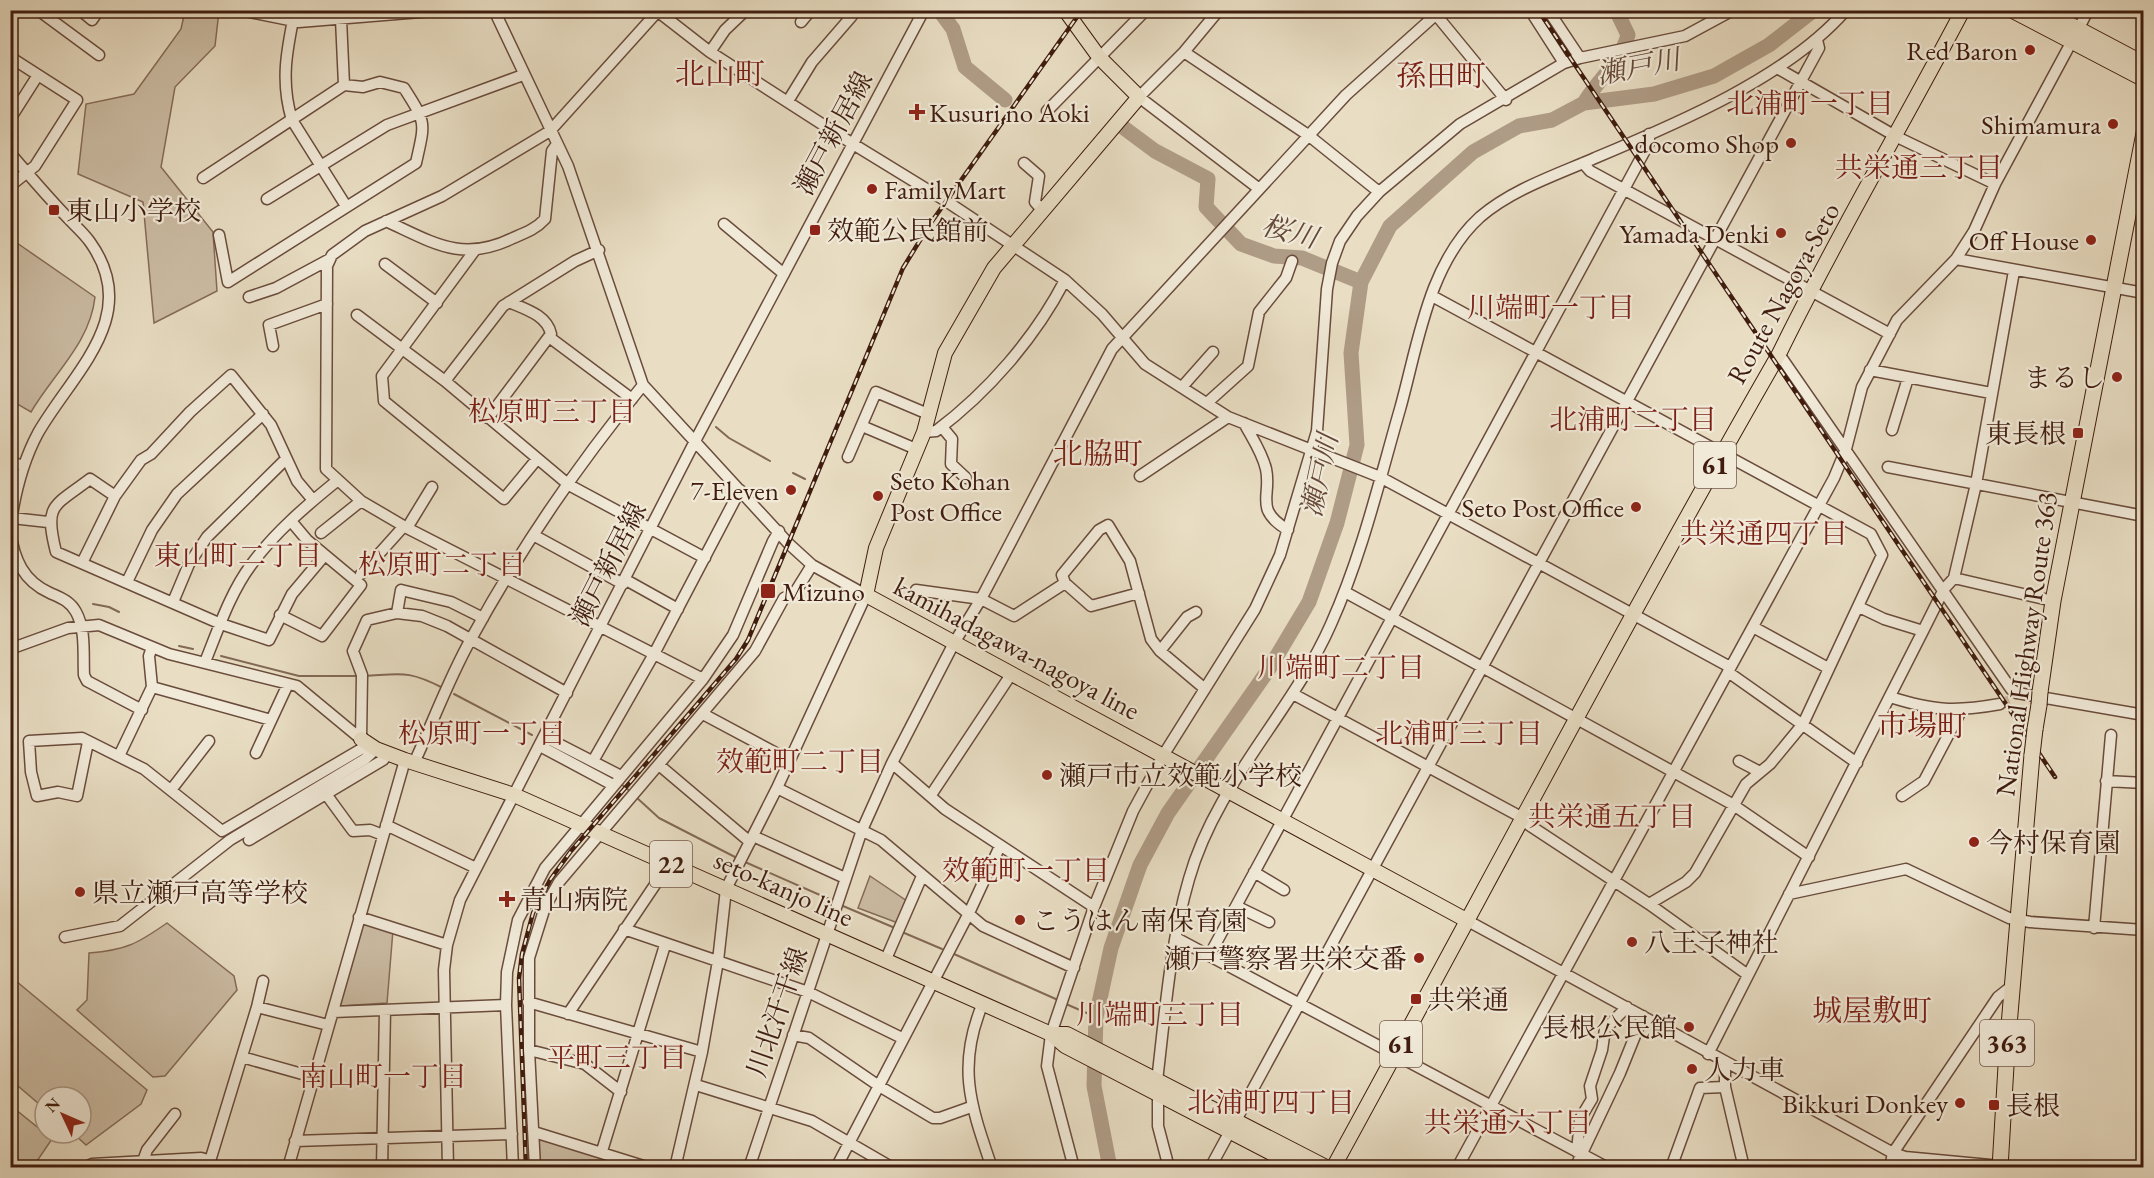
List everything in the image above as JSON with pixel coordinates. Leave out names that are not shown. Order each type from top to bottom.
[{"type":"highway","points":[[2012,10],[2144,64]]},
{"type":"highway","points":[[2042,10],[2075,36],[2144,79]]},
{"type":"highway","name":"National Highway Route 363","points":[[2000,1166],[2012,986],[2035,729],[2053,601],[2144,133]]},
{"type":"main road","name":"Route Nagoya-Seto","points":[[1333,1167],[1468,921],[1521,817],[1579,717],[1722,453],[1779,354],[1809,292],[1897,137],[1963,10]]},
{"type":"main road","points":[[1065,11],[1099,57],[1139,97]]},
{"type":"main road","name":"kamihadagawa-nagoya line","points":[[1139,97],[994,268],[945,353],[924,432],[876,548],[866,595],[1164,754],[1468,921]]},
{"type":"main road","name":"seto-kanjo line","points":[[373,747],[409,762],[514,795],[828,933],[1051,1034],[1065,1046],[1328,1167]]},
{"type":"main road","name":"seto-kanjo line","points":[[1233,1125],[1300,1167]]},
{"type":"street","points":[[38,10],[99,55]]},
{"type":"street","points":[[80,10],[92,20],[99,10]]},
{"type":"street","points":[[240,10],[292,22],[446,10]]},
{"type":"street","points":[[295,10],[284,61],[292,120],[346,206]]},
{"type":"street","points":[[494,10],[568,166],[599,250],[643,385],[786,541],[812,565],[866,595],[777,788],[726,889],[718,961],[696,1086],[675,1167]]},
{"type":"street","points":[[710,52],[725,30],[746,10]]},
{"type":"street","points":[[801,22],[811,10]]},
{"type":"street","name":"瀬戸新居線","points":[[448,1167],[443,1007],[447,945],[460,900],[600,626],[625,582],[694,443],[924,10]]},
{"type":"street","points":[[1047,111],[1146,10]]},
{"type":"street","points":[[1219,10],[1184,52],[1139,97],[1258,188]]},
{"type":"street","points":[[1530,10],[1564,63]]},
{"type":"street","points":[[1548,10],[1580,58]]},
{"type":"street","points":[[1072,1167],[1047,1066],[1051,1034],[1094,907],[1122,835],[1164,754],[1255,609],[1280,555],[1317,431],[1328,289],[1332,263],[1340,241],[1357,216],[1379,192],[1460,124],[1506,100],[1564,63],[1685,36],[1733,10]]},
{"type":"street","points":[[1169,1167],[1158,1126],[1158,1087],[1176,938],[1189,878],[1198,851],[1228,791],[1293,694],[1325,638],[1345,591],[1362,547],[1377,476],[1432,296],[1453,250],[1482,216],[1518,192],[1650,134],[1777,68],[1817,40],[1846,10]]},
{"type":"street","points":[[1458,1167],[1834,478],[1846,449],[1862,387],[1870,369],[1902,312],[1956,258],[1974,231],[1995,184],[2088,10]]},
{"type":"street","points":[[249,297],[276,288],[330,259],[365,231],[442,196],[550,131],[657,11],[710,52],[1014,244],[1065,280],[1101,314],[1145,364],[1208,402],[1228,417],[1377,476],[1449,512],[1635,614],[1729,670],[1857,763]]},
{"type":"street","points":[[1437,12],[1506,100]]},
{"type":"street","name":"川北汗干線","points":[[749,1167],[862,830],[892,763],[954,643],[981,599],[1112,349],[1346,95],[1437,12]]},
{"type":"street","points":[[788,101],[812,62],[850,13]]},
{"type":"street","points":[[341,19],[344,85]]},
{"type":"street","points":[[1210,1167],[1625,400],[1819,48],[1817,40]]},
{"type":"street","points":[[1184,52],[1308,135],[1379,192]]},
{"type":"street","points":[[10,57],[77,100],[28,173],[10,186]]},
{"type":"street","points":[[1777,68],[1897,137],[1995,184]]},
{"type":"street","points":[[10,119],[39,75]]},
{"type":"street","points":[[267,199],[387,125],[523,75]]},
{"type":"street","points":[[203,178],[344,85],[363,87],[380,82],[404,88],[420,112],[424,126],[416,163],[228,282],[219,235]]},
{"type":"street","points":[[1209,956],[1649,143],[1650,134]]},
{"type":"street","points":[[386,220],[453,250],[492,248],[539,226],[545,219],[552,151],[557,144]]},
{"type":"street","points":[[10,153],[90,242],[102,264],[109,287],[105,326],[95,349],[37,435],[24,466],[11,526],[21,569],[32,583],[66,600],[76,612],[82,625],[84,675],[87,681],[142,710]]},
{"type":"street","points":[[1024,163],[1039,176],[1035,202],[1042,210]]},
{"type":"street","points":[[1583,163],[1590,171],[1890,334]]},
{"type":"street","points":[[724,224],[784,274]]},
{"type":"street","points":[[475,250],[382,376],[384,401],[504,499],[537,459]]},
{"type":"street","points":[[445,381],[509,302],[575,261],[599,250]]},
{"type":"street","points":[[1956,258],[2014,271],[2144,293]]},
{"type":"street","points":[[330,259],[327,266],[326,468],[360,501],[405,527],[703,679]]},
{"type":"street","points":[[1208,402],[1248,366],[1258,312],[1286,278],[1292,261]]},
{"type":"street","points":[[385,264],[437,303]]},
{"type":"street","points":[[1708,1054],[1944,589],[1954,578],[1976,484],[1990,393],[2014,271]]},
{"type":"street","points":[[924,432],[936,431],[942,427],[999,376],[1054,302],[1065,280]]},
{"type":"street","points":[[1432,296],[1871,534],[1882,555],[1840,650],[1828,668],[1803,724],[1760,772],[1746,784],[1732,804],[1695,873],[1686,882],[1649,904]]},
{"type":"street","points":[[488,418],[551,334],[549,324],[509,302]]},
{"type":"street","points":[[273,346],[269,325],[327,304]]},
{"type":"street","points":[[357,315],[445,381],[569,485],[705,558]]},
{"type":"street","points":[[549,337],[632,399]]},
{"type":"street","points":[[1182,387],[1213,352]]},
{"type":"street","points":[[1779,354],[1944,589],[2011,689],[2017,693],[2144,715]]},
{"type":"street","points":[[1870,369],[1990,393]]},
{"type":"street","points":[[82,563],[115,496],[141,460],[231,375],[263,414],[297,482],[313,500]]},
{"type":"street","points":[[1892,430],[1908,378]]},
{"type":"street","points":[[288,1167],[384,830],[409,762],[483,618],[569,485],[643,385]]},
{"type":"street","points":[[848,457],[876,392],[928,414]]},
{"type":"street","points":[[127,582],[152,530],[177,494],[263,414]]},
{"type":"street","points":[[1140,476],[1228,417]]},
{"type":"street","points":[[1244,423],[1263,456],[1267,473],[1264,502],[1278,524],[1288,530]]},
{"type":"street","points":[[862,426],[916,450]]},
{"type":"street","points":[[942,427],[952,439],[951,464],[966,478]]},
{"type":"street","points":[[173,602],[189,564],[207,537],[286,459]]},
{"type":"street","points":[[10,462],[24,466]]},
{"type":"street","points":[[1888,467],[2144,516]]},
{"type":"street","points":[[115,496],[90,479],[55,505],[48,522],[56,552],[221,624],[269,640],[292,594],[324,555]]},
{"type":"street","points":[[205,662],[221,624],[251,565],[291,521],[338,480]]},
{"type":"street","points":[[361,574],[405,527],[432,487]]},
{"type":"street","points":[[593,761],[654,654],[740,490]]},
{"type":"street","points":[[321,533],[360,501]]},
{"type":"street","points":[[280,615],[322,636],[361,585],[307,540],[291,521]]},
{"type":"street","points":[[11,526],[48,522]]},
{"type":"street","points":[[1139,593],[1091,606],[1065,583],[1062,575],[1099,530],[1108,525],[1130,561],[1139,593],[1151,639],[1160,651],[1205,689]]},
{"type":"street","points":[[513,1167],[506,1005],[507,972],[518,920],[540,876],[579,825],[703,679],[732,635],[779,531]]},
{"type":"street","points":[[535,536],[678,609]]},
{"type":"street","points":[[535,1167],[529,1050],[529,958],[546,908],[559,882],[755,651],[784,598],[794,594],[812,565]]},
{"type":"street","points":[[1954,578],[2053,601]]},
{"type":"street","points":[[916,590],[981,599],[1014,616],[1065,583]]},
{"type":"street","points":[[397,613],[401,590],[451,603],[483,618]]},
{"type":"street","points":[[1345,591],[1579,717],[1732,804],[1809,857]]},
{"type":"street","points":[[1859,607],[1884,619],[1923,631]]},
{"type":"street","points":[[1160,651],[1187,617],[1196,612]]},
{"type":"street","points":[[65,937],[120,926],[230,840],[365,759],[373,747],[362,677],[353,651],[367,620],[397,613],[422,616],[567,693]]},
{"type":"street","points":[[10,649],[82,625],[99,625],[152,647],[297,686],[373,747],[383,760],[249,840]]},
{"type":"street","points":[[1753,627],[1828,668]]},
{"type":"street","points":[[119,756],[152,687],[149,656],[152,647]]},
{"type":"street","points":[[931,795],[1012,673]]},
{"type":"street","points":[[256,753],[288,684]]},
{"type":"street","points":[[152,687],[271,720]]},
{"type":"street","points":[[1293,694],[1521,817],[1529,825],[1649,904],[1748,975]]},
{"type":"street","points":[[1890,697],[1921,706],[1961,711],[2000,704]]},
{"type":"street","points":[[1902,796],[1924,781],[1961,711]]},
{"type":"street","points":[[703,714],[789,760]]},
{"type":"street","points":[[2094,928],[2111,735]]},
{"type":"street","points":[[88,742],[77,796],[58,792],[37,796],[31,772],[29,741],[82,738],[144,769],[224,831],[373,747]]},
{"type":"street","points":[[171,790],[209,741]]},
{"type":"street","points":[[542,741],[593,761],[617,780]]},
{"type":"street","points":[[542,741],[617,780]]},
{"type":"street","points":[[1739,761],[1760,772]]},
{"type":"street","points":[[892,763],[945,809],[1094,907]]},
{"type":"street","points":[[659,765],[751,839],[845,878]]},
{"type":"street","points":[[2106,782],[2144,783]]},
{"type":"street","points":[[777,788],[881,840],[983,926],[1074,968]]},
{"type":"street","points":[[326,794],[353,831],[384,830],[476,868]]},
{"type":"street","points":[[836,1167],[969,913],[1000,846]]},
{"type":"street","points":[[568,1014],[669,864]]},
{"type":"street","points":[[1790,894],[1906,869],[1995,912],[2019,920],[2094,928],[2144,930]]},
{"type":"street","points":[[1254,872],[1284,890]]},
{"type":"street","points":[[886,960],[922,876]]},
{"type":"street","points":[[1236,906],[1269,922]]},
{"type":"street","points":[[359,917],[447,945]]},
{"type":"street","points":[[1468,921],[1725,1063],[1889,1163]]},
{"type":"street","points":[[624,929],[665,945],[808,992],[902,1038]]},
{"type":"street","points":[[1176,938],[1298,1005],[1608,1167]]},
{"type":"street","points":[[602,1151],[640,1034],[665,945]]},
{"type":"street","points":[[84,1167],[92,1164],[201,1158],[212,1164],[263,981]]},
{"type":"street","points":[[1889,1163],[1998,997],[2012,986]]},
{"type":"street","points":[[528,1002],[702,1052]]},
{"type":"street","points":[[983,1003],[977,1018],[966,1069],[972,1107],[992,1167]]},
{"type":"street","points":[[333,1012],[506,1005]]},
{"type":"street","points":[[256,1007],[328,1024]]},
{"type":"street","points":[[1579,1153],[1580,1119],[1592,1099],[1590,1086],[1602,1050],[1605,1029],[1627,1007]]},
{"type":"street","points":[[382,1167],[385,1010]]},
{"type":"street","points":[[1575,1167],[1579,1153],[1620,1073],[1643,1016]]},
{"type":"street","points":[[793,1035],[809,1038],[879,1086],[933,1118],[972,1107]]},
{"type":"street","points":[[529,1050],[585,1064],[621,1092]]},
{"type":"street","points":[[242,1057],[313,1077]]},
{"type":"street","points":[[1725,1063],[1725,1087],[1744,1167]]},
{"type":"street","points":[[696,1086],[812,1120],[893,1167]]},
{"type":"street","points":[[1671,1167],[1700,1088],[1725,1087]]},
{"type":"street","points":[[143,1161],[147,1150],[175,1114]]},
{"type":"street","points":[[534,1132],[650,1167]]},
{"type":"street","points":[[295,1141],[512,1134]]},
{"type":"street","points":[[1889,1163],[1905,1157],[2022,1167]]},
{"type":"shaded area","points":[[185,11],[219,11],[215,46],[175,87],[161,167],[213,232],[217,291],[154,323],[143,202],[78,174],[86,104],[134,94],[181,29]]},
{"type":"shaded area","points":[[17,243],[95,297],[92,314],[79,343],[31,412],[14,402],[11,408],[10,253]]},
{"type":"shaded area","points":[[870,876],[907,901],[898,923],[858,908]]},
{"type":"shaded area","points":[[167,923],[234,976],[237,990],[165,1076],[153,1077],[77,1010],[87,1000],[89,953],[131,945]]},
{"type":"shaded area","points":[[360,923],[393,930],[387,1003],[340,1006]]},
{"type":"shaded area","points":[[10,976],[147,1090],[141,1104],[93,1140],[93,1085],[33,1085],[33,1099],[11,1080]]},
{"type":"shaded area","points":[[10,1105],[33,1124],[33,1145],[48,1145],[33,1167],[11,1167]]},
{"type":"shaded area","points":[[538,1136],[639,1167],[539,1167]]},
{"type":"waterway","name":"桜川","points":[[939,10],[953,29],[965,67],[1005,100]]},
{"type":"waterway","points":[[1584,103],[1620,55],[1628,35],[1616,10]]},
{"type":"waterway","name":"瀬戸川","points":[[1110,1168],[1094,1086],[1096,1017],[1111,948],[1140,865],[1168,813],[1269,669],[1309,602],[1337,523],[1357,445],[1351,353],[1361,282],[1390,226],[1473,152],[1519,126],[1552,120],[1584,103],[1654,94],[1714,76],[1769,45],[1814,10]]},
{"type":"waterway","name":"桜川","points":[[1120,125],[1155,151],[1208,179],[1206,207],[1241,244],[1274,256],[1302,258],[1361,282]]},
{"type":"waterway","points":[[716,427],[729,438],[770,461]]},
{"type":"waterway","points":[[793,473],[805,479]]},
{"type":"waterway","points":[[93,604],[109,607],[119,612]]},
{"type":"waterway","points":[[179,646],[193,649]]},
{"type":"waterway","points":[[221,656],[299,676],[359,676]]},
{"type":"waterway","points":[[365,676],[405,674],[443,688]]},
{"type":"waterway","points":[[454,694],[532,735]]},
{"type":"waterway","points":[[605,774],[615,780]]},
{"type":"waterway","points":[[620,783],[632,793]]},
{"type":"waterway","points":[[636,797],[659,818],[735,857]]},
{"type":"waterway","points":[[745,862],[829,899]]},
{"type":"waterway","points":[[843,906],[895,928]]},
{"type":"waterway","points":[[902,932],[942,949]]},
{"type":"waterway","points":[[954,954],[1058,1000]]},
{"type":"waterway","points":[[1066,1004],[1096,1017]]},
{"type":"tunnel","points":[[2000,704],[2010,700]]},
{"type":"railway","points":[[526,1168],[519,978],[522,954],[533,913],[550,880],[571,851],[736,659],[748,640],[903,268],[930,224],[1082,10]]},
{"type":"railway","points":[[1538,10],[2055,777]]},
{"type":"place","name":"Red Baron","points":[[2030,50]]},
{"type":"place","name":"Kusuri no Aoki","points":[[917,112]]},
{"type":"place","name":"Shimamura","points":[[2113,124]]},
{"type":"place","name":"docomo Shop","points":[[1791,143]]},
{"type":"place","name":"FamilyMart","points":[[872,189]]},
{"type":"place","name":"東山小学校","points":[[54,210]]},
{"type":"place","name":"效範公民館前","points":[[815,230]]},
{"type":"place","name":"Yamada Denki","points":[[1781,233]]},
{"type":"place","name":"Off House","points":[[2091,240]]},
{"type":"place","name":"まるし","points":[[2117,377]]},
{"type":"place","name":"東長根","points":[[2078,433]]},
{"type":"place","name":"7-Eleven","points":[[791,490]]},
{"type":"place","name":"Seto Kohan Post Office","points":[[878,496]]},
{"type":"place","name":"Seto Post Office","points":[[1636,507]]},
{"type":"place","name":"Mizuno","points":[[768,591]]},
{"type":"place","name":"瀬戸市立效範小学校","points":[[1047,775]]},
{"type":"place","name":"今村保育園","points":[[1974,842]]},
{"type":"place","name":"県立瀬戸高等学校","points":[[80,892]]},
{"type":"place","name":"青山病院","points":[[507,899]]},
{"type":"place","name":"こうはん南保育園","points":[[1020,920]]},
{"type":"place","name":"八王子神社","points":[[1632,942]]},
{"type":"place","name":"瀬戸警察署共栄交番","points":[[1419,958]]},
{"type":"place","name":"共栄通","points":[[1416,999]]},
{"type":"place","name":"長根公民館","points":[[1689,1027]]},
{"type":"place","name":"人力車","points":[[1692,1069]]},
{"type":"place","name":"Bikkuri Donkey","points":[[1960,1103]]},
{"type":"place","name":"長根","points":[[1994,1105]]},
{"type":"district","name":"北山町","points":[[720,73]]},
{"type":"district","name":"孫田町","points":[[1441,75]]},
{"type":"district","name":"北浦町一丁目","points":[[1810,103]]},
{"type":"district","name":"共栄通三丁目","points":[[1919,167]]},
{"type":"district","name":"川端町一丁目","points":[[1551,307]]},
{"type":"district","name":"松原町三丁目","points":[[552,411]]},
{"type":"district","name":"北浦町二丁目","points":[[1633,419]]},
{"type":"district","name":"北脇町","points":[[1098,453]]},
{"type":"district","name":"共栄通四丁目","points":[[1764,533]]},
{"type":"district","name":"東山町二丁目","points":[[238,555]]},
{"type":"district","name":"松原町二丁目","points":[[442,564]]},
{"type":"district","name":"川端町二丁目","points":[[1341,667]]},
{"type":"district","name":"市場町","points":[[1922,725]]},
{"type":"district","name":"松原町一丁目","points":[[482,733]]},
{"type":"district","name":"北浦町三丁目","points":[[1459,733]]},
{"type":"district","name":"效範町二丁目","points":[[800,761]]},
{"type":"district","name":"共栄通五丁目","points":[[1612,816]]},
{"type":"district","name":"效範町一丁目","points":[[1026,870]]},
{"type":"district","name":"城屋敷町","points":[[1872,1010]]},
{"type":"district","name":"川端町三丁目","points":[[1160,1014]]},
{"type":"district","name":"平町三丁目","points":[[617,1057]]},
{"type":"district","name":"南山町一丁目","points":[[383,1076]]},
{"type":"district","name":"北浦町四丁目","points":[[1271,1102]]},
{"type":"district","name":"共栄通六丁目","points":[[1508,1122]]}]
